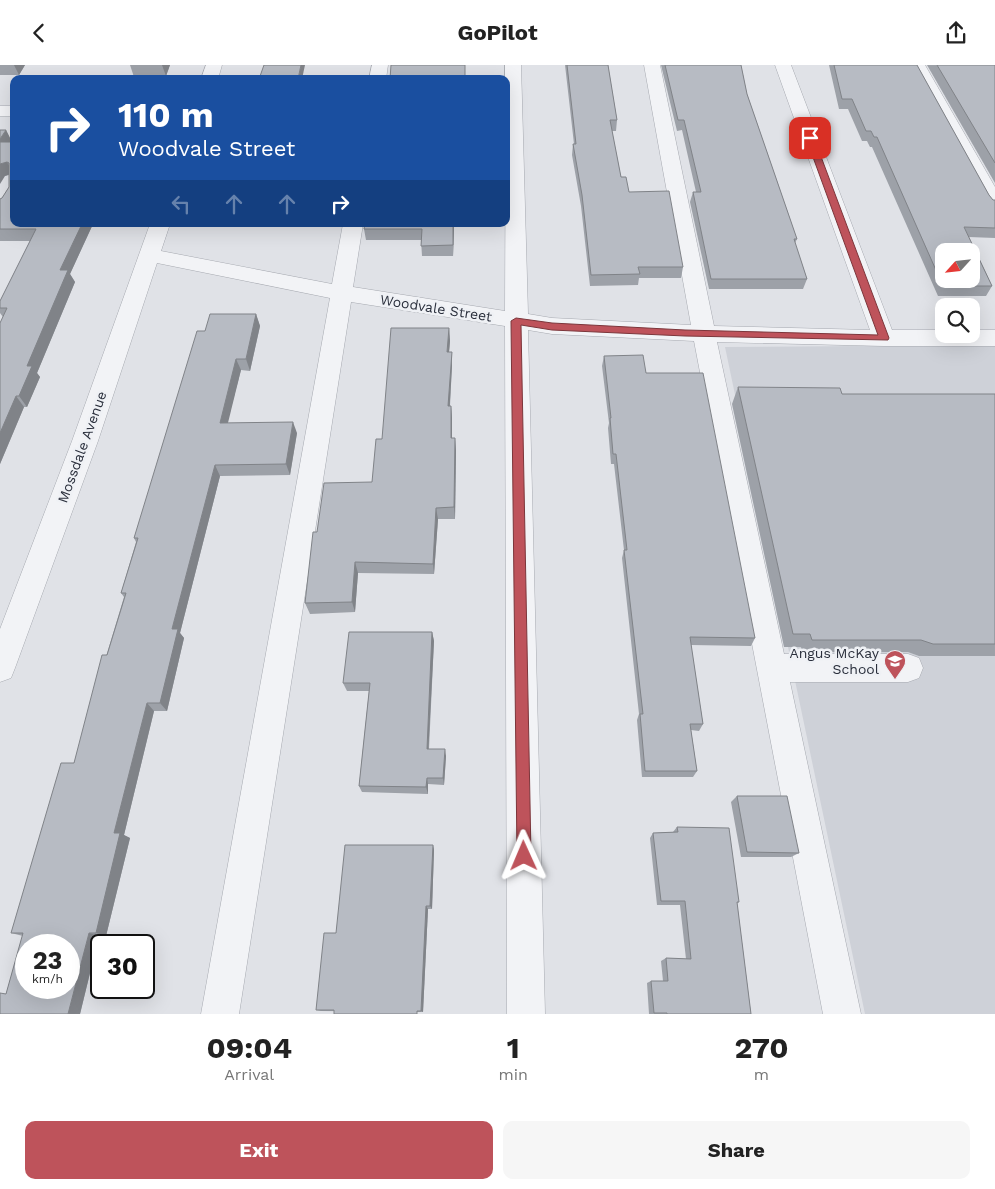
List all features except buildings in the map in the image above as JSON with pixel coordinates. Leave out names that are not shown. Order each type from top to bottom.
[{"type":"street","points":[[513,65],[526,1014]]},
{"type":"street","points":[[652,65],[771,669],[842,1014]]},
{"type":"street","points":[[783,65],[884,338]]},
{"type":"street","points":[[917,65],[995,204]]},
{"type":"street","name":"Mossdale Avenue","points":[[0,668],[85,441],[159,227]]},
{"type":"street","points":[[220,1014],[353,227]]},
{"type":"street","name":"Woodvale Street","points":[[150,255],[342,293],[552,326],[704,334],[884,338],[995,337]]},
{"type":"street","points":[[771,669],[908,668]]},
{"type":"shaded area","name":"Angus McKay School","points":[[995,345],[995,1014],[865,1014],[725,347]]},
{"type":"place","name":"Angus McKay School","points":[[895,680]]},
{"type":"route","points":[[524,856],[516,321],[552,326],[685,333],[884,338],[810,138]]}]
